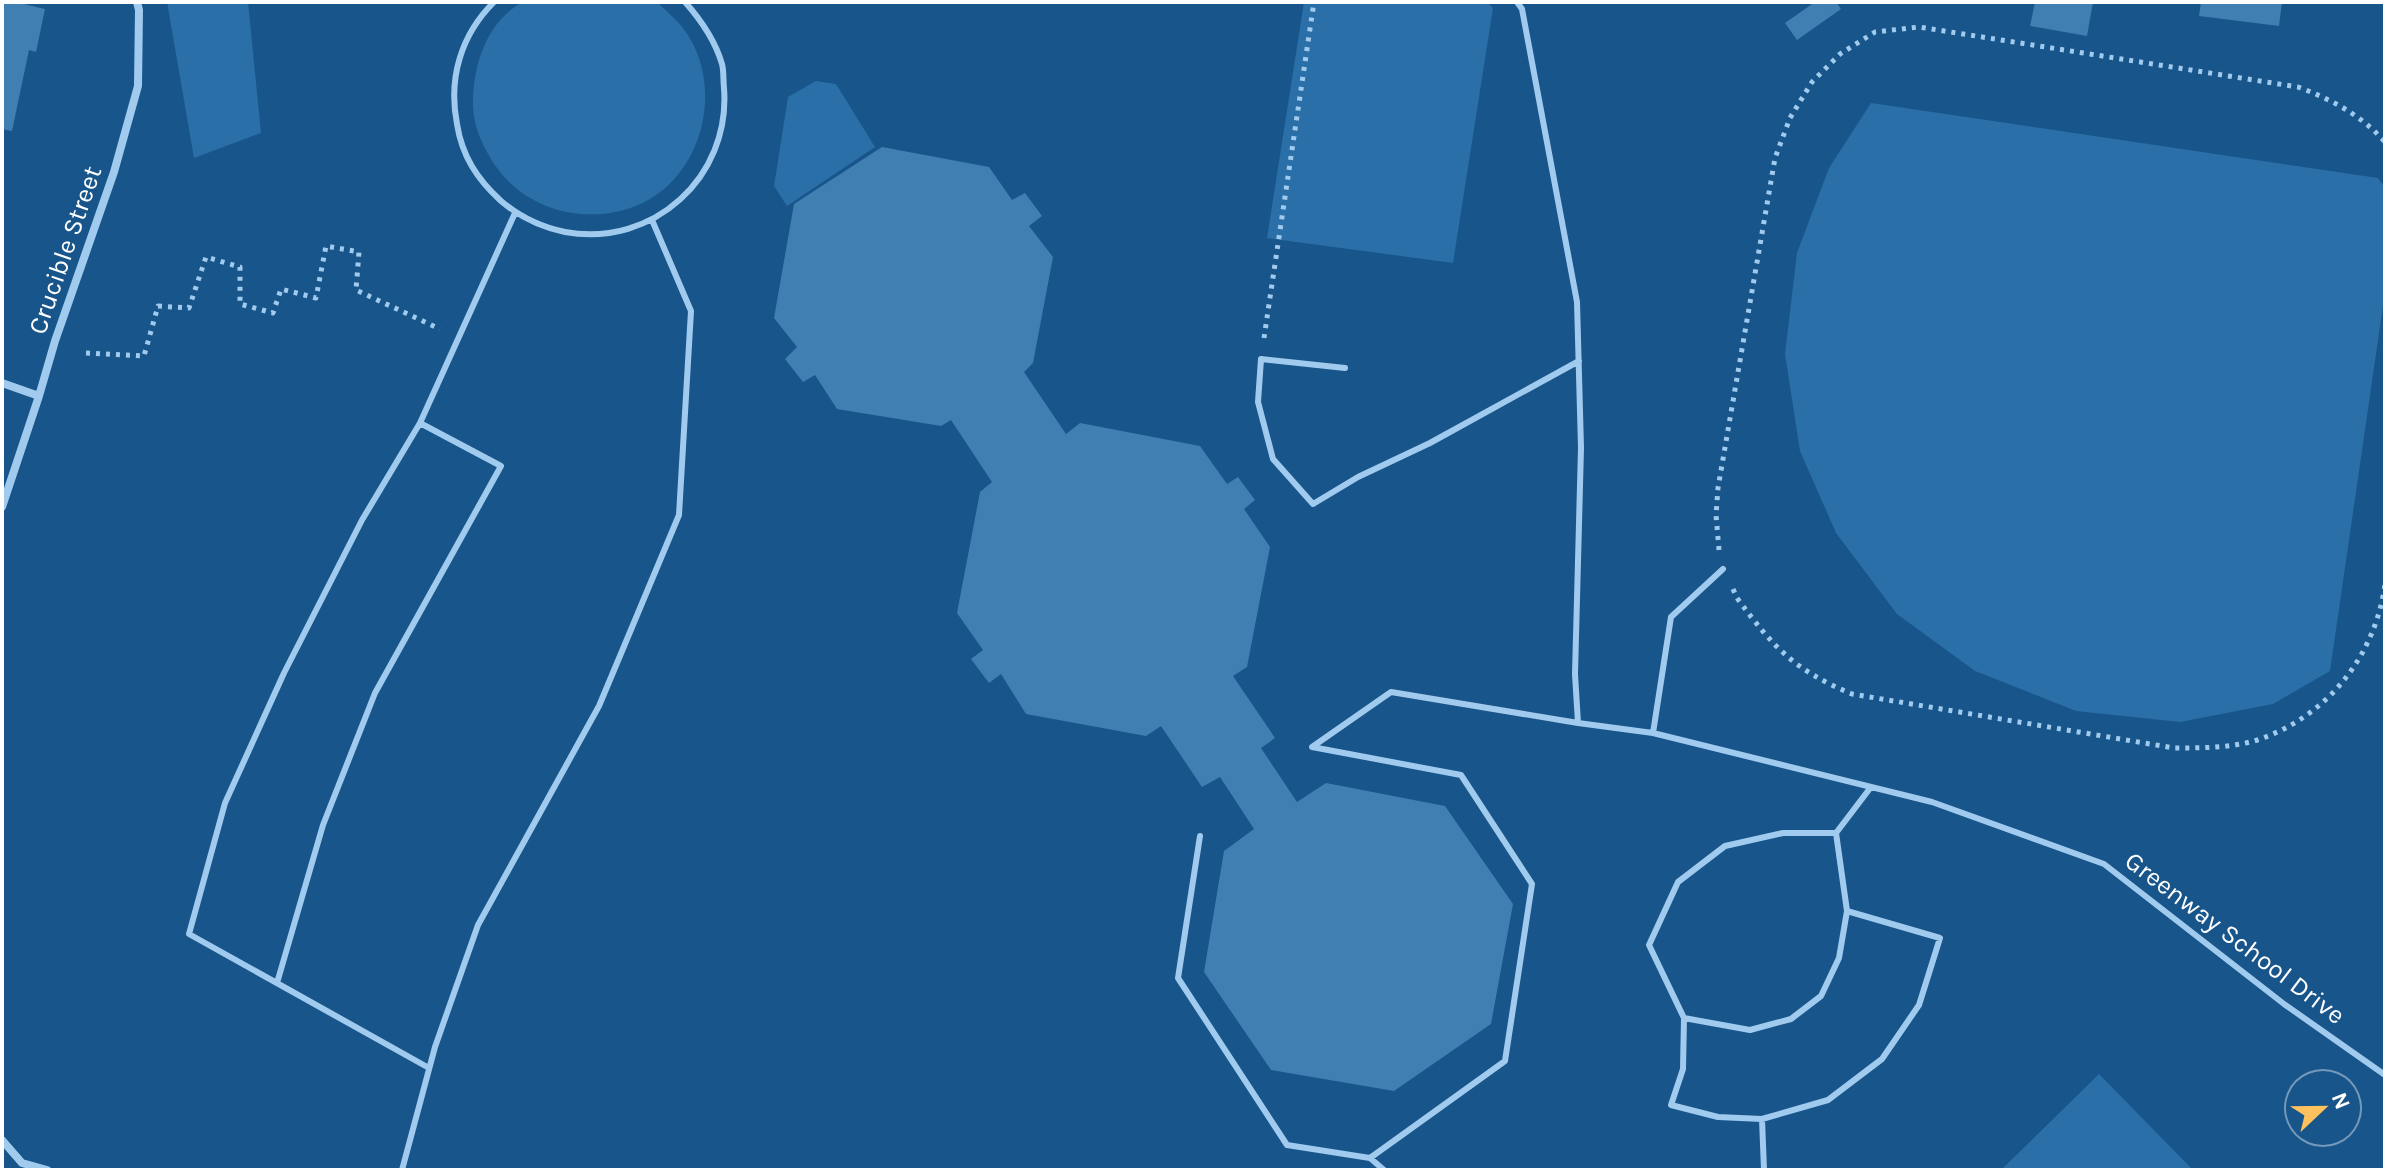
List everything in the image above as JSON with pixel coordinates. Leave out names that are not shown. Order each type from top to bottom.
[{"type":"street","name":"Crucible Street","points":[[2,507],[114,172],[138,86],[137,2]]},
{"type":"street","points":[[2,383],[39,396]]},
{"type":"street","points":[[2,1140],[22,1163],[47,1170]]},
{"type":"lane","points":[[494,2],[479,17],[459,57],[453,101],[460,144],[482,183],[515,213],[547,229],[583,235],[618,232],[652,220],[689,193],[714,155],[725,110],[722,64],[703,22],[685,2]]},
{"type":"lane","points":[[1517,2],[1522,9],[1577,302],[1581,448],[1575,674],[1578,723]]},
{"type":"lane","points":[[429,1068],[189,934],[225,803],[284,673],[362,520],[420,423],[515,213]]},
{"type":"lane","points":[[402,1170],[429,1068],[478,925],[599,706],[679,515],[691,311],[652,220]]},
{"type":"lane","points":[[1345,368],[1261,359],[1258,402],[1273,459],[1313,504],[1358,477],[1430,443],[1579,361]]},
{"type":"lane","points":[[277,983],[323,825],[375,693],[501,466],[420,423]]},
{"type":"lane","points":[[1653,733],[1671,617],[1723,569]]},
{"type":"lane","name":"Greenway School Drive","points":[[1370,1158],[1505,1061],[1532,884],[1461,775],[1312,747],[1391,692],[1653,733],[1932,802],[2104,864],[2284,1004],[2385,1075]]},
{"type":"lane","points":[[1684,1018],[1750,1030],[1791,1019],[1821,996],[1839,958],[1847,911],[1836,833],[1871,787]]},
{"type":"lane","points":[[1836,833],[1783,833],[1725,846],[1678,882],[1649,945],[1684,1018],[1683,1069],[1671,1105],[1718,1117],[1762,1119],[1828,1100],[1882,1059],[1919,1005],[1940,938],[1847,911]]},
{"type":"lane","points":[[1200,836],[1178,978],[1287,1145],[1370,1158],[1384,1170]]},
{"type":"lane","points":[[1762,1119],[1764,1170]]},
{"type":"path","points":[[1261,359],[1314,2]]},
{"type":"path","points":[[2385,142],[2355,114],[2325,96],[2298,87],[1919,27],[1875,32],[1840,54],[1812,82],[1790,118],[1775,158],[1718,488],[1717,541],[1723,569],[1737,598],[1777,648],[1812,675],[1852,694],[2174,748],[2216,748],[2253,741],[2288,727],[2318,708],[2342,684],[2362,654],[2376,625],[2385,584]]},
{"type":"path","points":[[86,353],[144,356],[158,306],[189,308],[206,257],[240,267],[240,304],[273,313],[281,289],[316,298],[326,246],[359,252],[356,290],[459,338]]},
{"type":"shaded area","points":[[167,2],[248,2],[261,133],[194,158]]},
{"type":"shaded area","points":[[522,2],[657,2],[683,28],[703,72],[703,120],[696,144],[685,165],[669,184],[650,199],[610,213],[568,212],[528,197],[497,168],[479,136],[474,119],[476,72],[491,32]]},
{"type":"shaded area","points":[[1304,2],[1487,2],[1493,8],[1453,263],[1267,238]]},
{"type":"shaded area","points":[[816,81],[836,84],[875,147],[787,206],[774,186],[788,97]]},
{"type":"shaded area","points":[[1871,103],[2378,178],[2385,188],[2385,292],[2330,671],[2273,704],[2180,722],[2076,711],[1975,671],[1897,614],[1836,533],[1800,451],[1785,354],[1797,253],[1829,168]]},
{"type":"shaded area","points":[[2099,1074],[2193,1170],[2001,1170]]},
{"type":"building","points":[[2,2],[45,9],[36,52],[29,50],[12,131],[2,129]]},
{"type":"building","points":[[1815,2],[1836,2],[1841,9],[1797,40],[1785,23]]},
{"type":"building","points":[[2035,2],[2093,2],[2087,36],[2030,26]]},
{"type":"building","points":[[2201,2],[2282,2],[2279,26],[2199,16]]},
{"type":"building","points":[[882,147],[989,167],[1012,200],[1025,193],[1042,216],[1029,226],[1053,257],[1033,363],[1024,372],[1066,434],[1080,423],[1200,446],[1227,484],[1238,477],[1255,500],[1244,509],[1270,547],[1247,667],[1233,676],[1275,738],[1261,748],[1297,802],[1326,783],[1445,806],[1513,904],[1491,1024],[1394,1091],[1271,1070],[1204,972],[1224,851],[1254,829],[1220,777],[1202,787],[1161,726],[1146,736],[1026,714],[1001,674],[989,683],[971,659],[983,650],[957,613],[980,492],[992,482],[951,420],[941,426],[837,409],[815,375],[803,382],[785,359],[797,347],[774,318],[794,204]]}]
